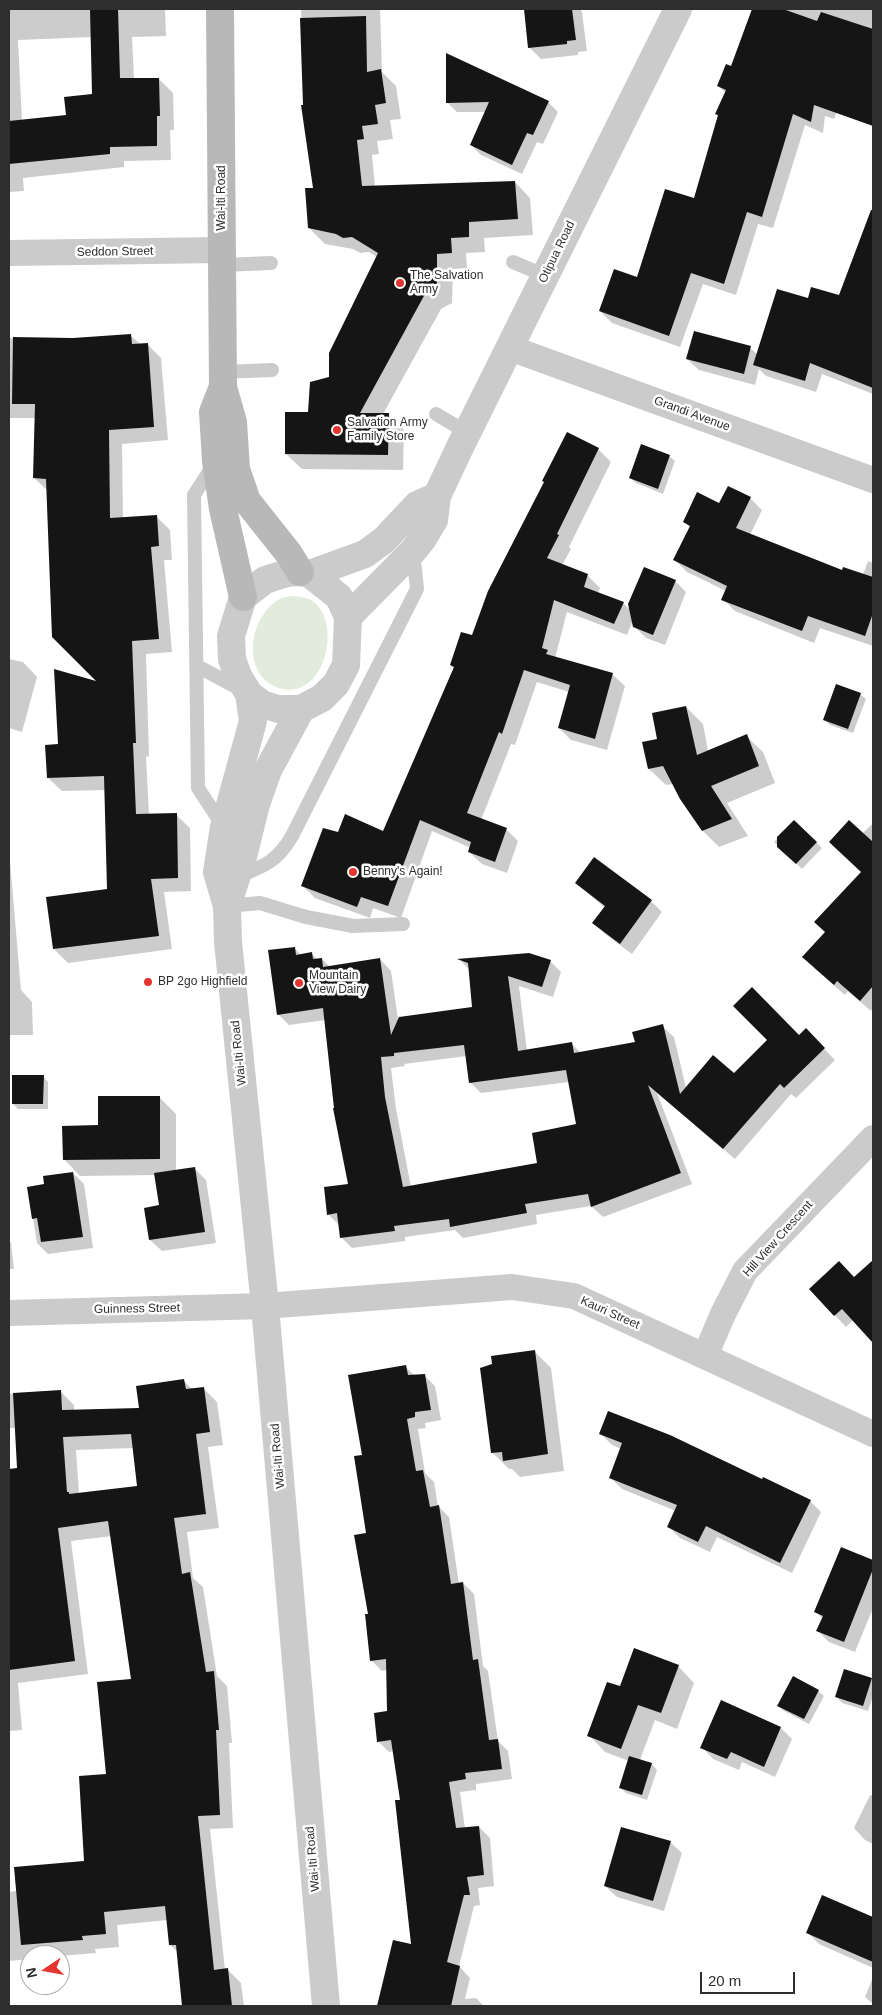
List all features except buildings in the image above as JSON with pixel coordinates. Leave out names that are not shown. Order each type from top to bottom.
[{"type":"main road","name":"Wai-Iti Road","points":[[220,9],[223,380],[232,422],[236,469],[247,501],[305,573]]},
{"type":"main road","name":"Wai-Iti Road","points":[[223,380],[212,412],[216,461],[223,508],[243,597]]},
{"type":"street","name":"Otipua Road","points":[[348,617],[413,551],[434,520],[436,496],[678,9]]},
{"type":"street","name":"Seddon Street","points":[[9,253],[222,257]]},
{"type":"street","name":"Grandi Avenue","points":[[510,348],[873,480]]},
{"type":"street","points":[[305,573],[339,597],[348,617],[346,665],[336,684],[322,698],[300,709],[278,709],[262,704],[249,694],[238,676],[232,659],[231,636],[243,597],[266,580],[287,573],[305,573],[365,554],[384,540],[417,505],[436,496]]},
{"type":"street","name":"Wai-Iti Road","points":[[249,694],[253,721],[224,827],[217,872],[227,906],[229,952],[265,1306],[326,2006]]},
{"type":"street","name":"Wai-Iti Road","points":[[227,906],[256,804],[268,770],[300,709]]},
{"type":"street","name":"Hill View Crescent","points":[[705,1356],[745,1271],[873,1138]]},
{"type":"street","name":"Kauri Street","points":[[265,1306],[512,1287],[574,1296],[873,1434]]},
{"type":"street","name":"Guinness Street","points":[[9,1313],[265,1306]]},
{"type":"lane","points":[[222,257],[271,263]]},
{"type":"lane","points":[[513,262],[546,276]]},
{"type":"lane","points":[[223,380],[272,370]]},
{"type":"lane","points":[[436,414],[468,434]]},
{"type":"lane","points":[[216,461],[194,495],[198,788],[224,827]]},
{"type":"lane","points":[[236,878],[268,864],[283,852],[292,836],[417,589],[413,551]]},
{"type":"lane","points":[[196,666],[249,694]]},
{"type":"lane","points":[[227,906],[260,904],[306,917],[353,926],[403,924]]},
{"type":"green space","points":[[292,596],[314,602],[322,613],[327,627],[328,642],[325,658],[309,682],[297,689],[282,689],[270,684],[260,674],[253,655],[253,645],[258,624],[263,614],[280,599]]},
{"type":"place","name":"The Salvation Army","points":[[400,283]]},
{"type":"place","name":"Salvation Army Family Store","points":[[337,430]]},
{"type":"place","name":"Benny's Again!","points":[[353,872]]},
{"type":"place","name":"BP 2go Highfield","points":[[148,982]]},
{"type":"place","name":"Mountain View Dairy","points":[[299,983]]}]
